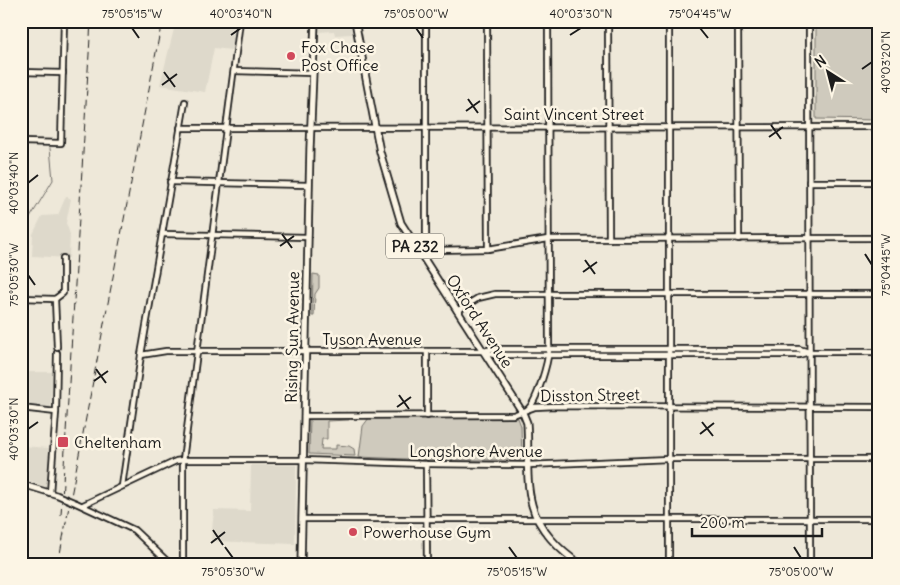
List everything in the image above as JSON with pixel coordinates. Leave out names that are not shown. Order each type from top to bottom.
[{"type":"main road","name":"Rising Sun Avenue","points":[[301,564],[310,127],[315,21]]},
{"type":"main road","name":"Oxford Avenue","points":[[355,21],[385,172],[399,218],[404,230],[523,413],[527,423],[528,465],[532,506],[538,520],[562,550],[580,564]]},
{"type":"street","points":[[21,142],[61,143],[64,21]]},
{"type":"street","points":[[183,564],[183,460],[240,21]]},
{"type":"street","points":[[420,253],[426,239],[426,21]]},
{"type":"street","points":[[487,21],[488,249]]},
{"type":"street","points":[[523,413],[533,403],[549,355],[548,21]]},
{"type":"street","points":[[608,21],[609,239]]},
{"type":"street","points":[[669,21],[669,564]]},
{"type":"street","points":[[738,21],[739,239]]},
{"type":"street","points":[[808,21],[810,564]]},
{"type":"street","points":[[234,71],[313,73]]},
{"type":"street","points":[[21,72],[63,73]]},
{"type":"street","points":[[122,486],[141,354],[185,102]]},
{"type":"street","name":"Saint Vincent Street","points":[[180,128],[879,126]]},
{"type":"street","points":[[170,182],[309,185]]},
{"type":"street","points":[[809,182],[879,182]]},
{"type":"street","points":[[162,234],[308,237]]},
{"type":"street","points":[[420,253],[435,250],[488,249],[548,239],[879,238]]},
{"type":"street","points":[[21,329],[22,298],[55,299],[63,293],[63,258]]},
{"type":"street","points":[[456,311],[482,296],[495,294],[879,294]]},
{"type":"street","points":[[55,299],[57,347]]},
{"type":"street","name":"Tyson Avenue","points":[[141,354],[166,351],[484,351],[492,349],[799,349],[809,352],[879,352]]},
{"type":"street","points":[[609,349],[609,355]]},
{"type":"street","points":[[738,349],[738,355]]},
{"type":"street","points":[[427,351],[427,416]]},
{"type":"street","name":"Tyson Avenue","points":[[484,351],[494,355],[799,355],[809,352]]},
{"type":"street","points":[[50,493],[56,412],[56,353]]},
{"type":"street","name":"Disston Street","points":[[304,416],[500,416],[523,413],[535,407],[879,407]]},
{"type":"street","points":[[21,408],[56,412]]},
{"type":"street","name":"Longshore Avenue","points":[[83,506],[176,461],[183,460],[303,460],[528,465],[669,459],[879,459]]},
{"type":"street","points":[[426,464],[427,564]]},
{"type":"street","points":[[21,484],[57,495],[134,530],[170,564]]},
{"type":"street","points":[[302,519],[879,519]]},
{"type":"shaded area","points":[[176,21],[235,21],[231,50],[214,48],[205,92],[160,85]]},
{"type":"shaded area","points":[[318,21],[350,21],[352,34],[335,35],[334,31],[318,32]]},
{"type":"shaded area","points":[[816,21],[879,21],[879,120],[816,119]]},
{"type":"shaded area","points":[[66,196],[71,199],[66,223],[70,234],[69,258],[32,256],[33,234],[42,216],[58,215]]},
{"type":"shaded area","points":[[313,274],[319,275],[319,288],[315,294],[314,316],[312,316]]},
{"type":"shaded area","points":[[24,372],[52,372],[51,408],[24,404]]},
{"type":"shaded area","points":[[349,417],[349,420],[327,421],[327,439],[322,439],[321,449],[336,449],[336,445],[349,446],[354,449],[355,456],[309,454],[310,418]]},
{"type":"shaded area","points":[[369,418],[518,418],[521,426],[522,459],[431,460],[359,457],[363,426]]},
{"type":"shaded area","points":[[21,446],[50,448],[46,487],[21,478]]},
{"type":"shaded area","points":[[251,465],[296,465],[295,544],[211,541],[214,510],[250,511]]},
{"type":"waterway","points":[[21,246],[25,226],[53,180],[50,148]]},
{"type":"railway","points":[[61,515],[91,21]]},
{"type":"railway","points":[[58,564],[162,21]]},
{"type":"place","name":"Fox Chase Post Office","points":[[291,56]]},
{"type":"place","name":"Cheltenham","points":[[63,442]]},
{"type":"place","name":"Powerhouse Gym","points":[[353,532]]}]
